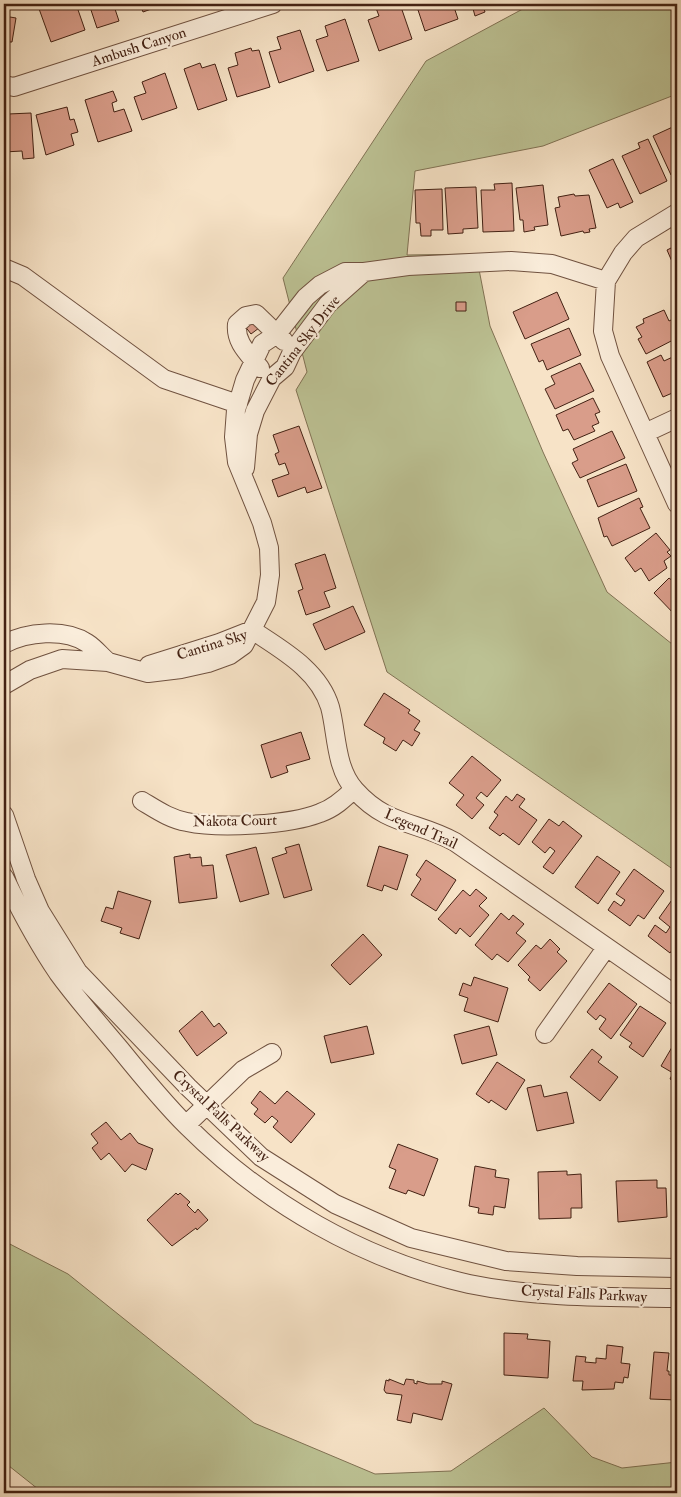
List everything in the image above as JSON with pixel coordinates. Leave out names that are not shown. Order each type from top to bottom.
[{"type":"street","name":"Ambush Canyon","points":[[4,85],[14,87],[273,4]]},
{"type":"street","points":[[677,213],[636,238],[623,253],[606,281],[603,331],[610,356],[677,504]]},
{"type":"street","name":"Cantina Sky Drive","points":[[252,630],[266,602],[270,575],[269,548],[237,462],[234,437],[238,404],[245,380],[262,344],[277,334],[306,297],[320,285],[346,272],[364,272],[408,266],[529,261],[571,268],[606,281]]},
{"type":"street","points":[[4,268],[23,276],[164,380],[238,404]]},
{"type":"street","name":"Cantina Sky Drive","points":[[244,478],[248,434],[255,411],[272,378],[286,367],[292,352],[328,304],[364,272]]},
{"type":"street","points":[[272,378],[254,360],[236,335],[237,324],[246,316],[256,314],[292,352]]},
{"type":"street","points":[[645,432],[677,418]]},
{"type":"street","name":"Cantina Sky","points":[[4,685],[30,670],[62,659],[108,662],[133,670],[219,643],[252,630]]},
{"type":"street","name":"Legend Trail","points":[[252,630],[296,660],[312,674],[322,688],[329,706],[338,753],[354,789],[374,808],[393,820],[443,835],[455,842],[677,996]]},
{"type":"street","name":"Cantina Sky","points":[[4,644],[36,633],[64,635],[86,642],[108,662]]},
{"type":"street","name":"Nakota Court","points":[[142,801],[169,817],[188,823],[264,824],[320,814],[340,803],[354,789]]},
{"type":"street","name":"Crystal Falls Parkway","points":[[4,815],[40,912],[78,972],[206,1104],[262,1157],[335,1204],[410,1238],[506,1261],[577,1266],[677,1268]]},
{"type":"street","name":"Crystal Falls Parkway","points":[[4,877],[29,927],[59,974],[144,1078],[186,1126],[245,1177],[285,1207],[349,1242],[405,1265],[470,1284],[540,1293],[677,1298]]},
{"type":"street","points":[[545,1034],[606,948]]},
{"type":"street","points":[[186,1126],[242,1070],[272,1053]]},
{"type":"green space","points":[[532,4],[677,4],[677,94],[543,146],[415,171],[407,255],[476,254],[490,326],[543,452],[607,592],[677,648],[677,872],[387,672],[296,390],[307,372],[283,278],[426,61]]},
{"type":"green space","points":[[4,1241],[68,1274],[254,1423],[375,1474],[451,1471],[544,1408],[592,1457],[622,1468],[677,1462],[677,1493],[43,1493],[4,1462]]},
{"type":"building","points":[[45,4],[76,4],[85,30],[51,42],[38,6]]},
{"type":"building","points":[[89,4],[126,5],[115,9],[119,21],[97,28]]},
{"type":"building","points":[[140,4],[165,4],[143,12]]},
{"type":"building","points":[[388,4],[400,4],[412,39],[379,51],[368,20],[379,16],[376,8]]},
{"type":"building","points":[[416,4],[453,4],[458,19],[425,31]]},
{"type":"building","points":[[464,4],[489,4],[483,6],[485,12],[475,16],[472,5],[465,7]]},
{"type":"building","points":[[4,16],[16,18],[12,42],[8,42],[6,52],[4,51]]},
{"type":"building","points":[[345,19],[359,61],[327,71],[316,40],[328,36],[325,26]]},
{"type":"building","points":[[300,30],[314,71],[279,83],[269,52],[281,49],[277,37]]},
{"type":"building","points":[[251,48],[252,51],[259,50],[270,87],[237,97],[228,68],[238,65],[235,53]]},
{"type":"building","points":[[200,63],[202,68],[215,64],[227,100],[198,110],[184,69]]},
{"type":"building","points":[[165,73],[177,108],[142,120],[134,97],[146,93],[142,82]]},
{"type":"building","points":[[113,91],[117,101],[112,103],[114,112],[124,109],[132,131],[98,142],[85,100]]},
{"type":"building","points":[[67,107],[70,120],[74,119],[78,132],[71,134],[74,145],[46,155],[36,115]]},
{"type":"building","points":[[31,113],[34,158],[23,159],[22,151],[4,152],[4,128],[8,128],[8,114]]},
{"type":"building","points":[[677,125],[677,172],[671,175],[653,136]]},
{"type":"building","points":[[648,139],[667,181],[640,194],[622,156],[640,148],[638,143]]},
{"type":"building","points":[[613,159],[633,202],[620,208],[618,203],[607,208],[589,170]]},
{"type":"building","points":[[512,183],[514,231],[483,232],[481,190],[495,190],[494,184]]},
{"type":"building","points":[[543,185],[548,225],[534,227],[535,230],[524,232],[523,220],[520,220],[516,188]]},
{"type":"building","points":[[476,187],[478,228],[463,229],[463,233],[448,234],[445,188]]},
{"type":"building","points":[[442,189],[443,230],[431,230],[431,236],[421,236],[420,223],[416,223],[415,190]]},
{"type":"building","points":[[574,194],[575,196],[589,195],[596,228],[589,229],[590,232],[584,233],[583,231],[561,236],[555,208],[560,207],[558,197]]},
{"type":"building","points":[[677,245],[677,273],[667,250]]},
{"type":"building","points":[[557,292],[569,319],[525,339],[513,312]]},
{"type":"building","points":[[456,302],[466,302],[466,311],[456,311]]},
{"type":"building","points":[[664,310],[669,321],[673,319],[677,327],[677,338],[646,354],[638,339],[642,337],[636,327],[644,323],[643,319]]},
{"type":"building","points":[[252,319],[259,328],[251,334],[244,325]]},
{"type":"building","points":[[569,328],[581,355],[547,370],[543,360],[539,362],[531,344]]},
{"type":"building","points":[[661,355],[664,361],[677,355],[677,391],[663,397],[647,362]]},
{"type":"building","points":[[580,363],[594,391],[555,409],[545,389],[555,384],[551,376]]},
{"type":"building","points":[[593,398],[600,412],[595,414],[599,423],[592,426],[595,431],[574,440],[568,429],[563,431],[556,415]]},
{"type":"building","points":[[299,426],[322,488],[307,493],[305,487],[278,497],[272,480],[289,474],[285,463],[279,465],[275,454],[279,452],[273,435]]},
{"type":"building","points":[[612,431],[625,458],[580,478],[572,463],[578,460],[573,449]]},
{"type":"building","points":[[626,464],[637,491],[598,507],[587,480]]},
{"type":"building","points":[[639,498],[643,507],[640,508],[650,528],[612,546],[607,536],[604,537],[598,518]]},
{"type":"building","points":[[656,533],[670,550],[667,552],[671,556],[664,561],[667,568],[649,581],[641,568],[635,572],[625,558]]},
{"type":"building","points":[[325,554],[336,588],[324,592],[330,607],[306,615],[298,591],[303,589],[295,564]]},
{"type":"building","points":[[669,578],[677,584],[677,617],[654,593]]},
{"type":"building","points":[[353,606],[365,632],[325,650],[313,624]]},
{"type":"building","points":[[384,693],[410,710],[408,713],[420,721],[414,730],[420,733],[412,746],[403,740],[396,751],[383,743],[385,738],[364,725]]},
{"type":"building","points":[[301,732],[310,759],[286,766],[288,772],[271,778],[261,745]]},
{"type":"building","points":[[472,756],[501,780],[487,797],[481,792],[476,798],[484,805],[472,819],[456,805],[464,795],[449,783]]},
{"type":"building","points":[[517,794],[525,799],[519,807],[537,820],[519,845],[503,833],[500,836],[489,828],[498,815],[494,812],[506,796],[512,801]]},
{"type":"building","points":[[549,819],[559,826],[563,821],[582,836],[553,874],[543,867],[555,851],[550,847],[545,853],[532,842]]},
{"type":"building","points":[[299,844],[312,890],[284,898],[272,858],[287,853],[285,848]]},
{"type":"building","points":[[379,846],[408,855],[397,890],[384,885],[382,891],[367,886]]},
{"type":"building","points":[[256,847],[269,894],[240,902],[226,855]]},
{"type":"building","points":[[190,854],[190,858],[201,857],[202,866],[213,865],[217,898],[179,903],[174,857]]},
{"type":"building","points":[[597,856],[620,872],[598,904],[575,887]]},
{"type":"building","points":[[426,860],[456,880],[436,911],[411,895],[421,879],[416,875]]},
{"type":"building","points":[[634,869],[664,891],[644,919],[638,915],[630,926],[608,910],[614,901],[621,906],[625,900],[616,894]]},
{"type":"building","points":[[476,889],[487,898],[479,906],[489,915],[470,937],[460,928],[456,934],[438,919],[463,890],[470,896]]},
{"type":"building","points":[[118,891],[151,901],[139,939],[120,933],[122,928],[101,921],[106,907],[113,909]]},
{"type":"building","points":[[674,897],[677,899],[677,948],[675,946],[670,953],[648,936],[655,925],[666,933],[670,927],[659,918]]},
{"type":"building","points":[[501,913],[509,920],[513,915],[524,924],[516,933],[526,941],[508,962],[497,954],[492,960],[475,945]]},
{"type":"building","points":[[363,934],[382,955],[350,985],[331,965]]},
{"type":"building","points":[[550,939],[560,949],[557,952],[567,961],[540,991],[528,980],[530,977],[518,965],[536,945],[541,949]]},
{"type":"building","points":[[474,977],[508,988],[498,1022],[464,1011],[468,998],[459,995],[463,983],[471,986]]},
{"type":"building","points":[[609,983],[637,1004],[611,1039],[599,1029],[606,1019],[600,1015],[596,1020],[587,1012]]},
{"type":"building","points":[[640,1006],[666,1023],[643,1057],[629,1047],[632,1043],[620,1035]]},
{"type":"building","points":[[202,1011],[214,1027],[219,1023],[227,1033],[197,1056],[179,1031]]},
{"type":"building","points":[[367,1026],[374,1054],[331,1063],[324,1036]]},
{"type":"building","points":[[489,1026],[497,1055],[462,1064],[454,1035]]},
{"type":"building","points":[[675,1042],[677,1044],[677,1083],[670,1079],[673,1073],[661,1066]]},
{"type":"building","points":[[592,1049],[602,1057],[598,1062],[618,1077],[600,1101],[570,1077]]},
{"type":"building","points":[[497,1062],[525,1080],[506,1110],[491,1100],[489,1103],[476,1094]]},
{"type":"building","points":[[541,1085],[544,1097],[567,1092],[574,1123],[537,1131],[527,1088]]},
{"type":"building","points":[[260,1091],[275,1104],[287,1091],[315,1114],[291,1143],[273,1127],[278,1121],[272,1116],[265,1123],[254,1114],[258,1109],[251,1103]]},
{"type":"building","points":[[106,1122],[121,1140],[130,1133],[138,1143],[153,1149],[146,1170],[132,1164],[125,1172],[109,1153],[101,1160],[92,1148],[98,1143],[91,1134]]},
{"type":"building","points":[[398,1144],[438,1159],[424,1196],[408,1190],[406,1194],[389,1188],[396,1170],[389,1167]]},
{"type":"building","points":[[475,1166],[496,1170],[495,1177],[509,1179],[505,1208],[494,1206],[493,1215],[478,1213],[479,1208],[469,1206]]},
{"type":"building","points":[[567,1171],[567,1175],[581,1174],[582,1208],[571,1208],[571,1218],[539,1219],[538,1172]]},
{"type":"building","points":[[657,1180],[657,1188],[666,1188],[667,1217],[618,1222],[616,1181]]},
{"type":"building","points":[[176,1193],[178,1195],[180,1193],[190,1202],[187,1205],[195,1213],[198,1209],[208,1220],[197,1230],[196,1228],[172,1246],[147,1220]]},
{"type":"building","points":[[504,1333],[528,1334],[527,1339],[550,1341],[548,1378],[504,1375]]},
{"type":"building","points":[[607,1345],[623,1347],[621,1363],[630,1364],[628,1378],[624,1377],[623,1383],[615,1382],[614,1389],[582,1390],[583,1381],[573,1381],[576,1356],[586,1357],[585,1362],[596,1363],[596,1358],[606,1359]]},
{"type":"building","points":[[654,1352],[669,1353],[667,1371],[669,1371],[669,1375],[677,1375],[677,1400],[650,1399]]},
{"type":"building","points":[[389,1379],[404,1385],[406,1379],[414,1380],[414,1383],[417,1384],[417,1381],[428,1384],[442,1384],[442,1381],[452,1384],[442,1420],[413,1413],[411,1423],[397,1420],[402,1395],[386,1393],[384,1390],[386,1380],[389,1381]]}]
